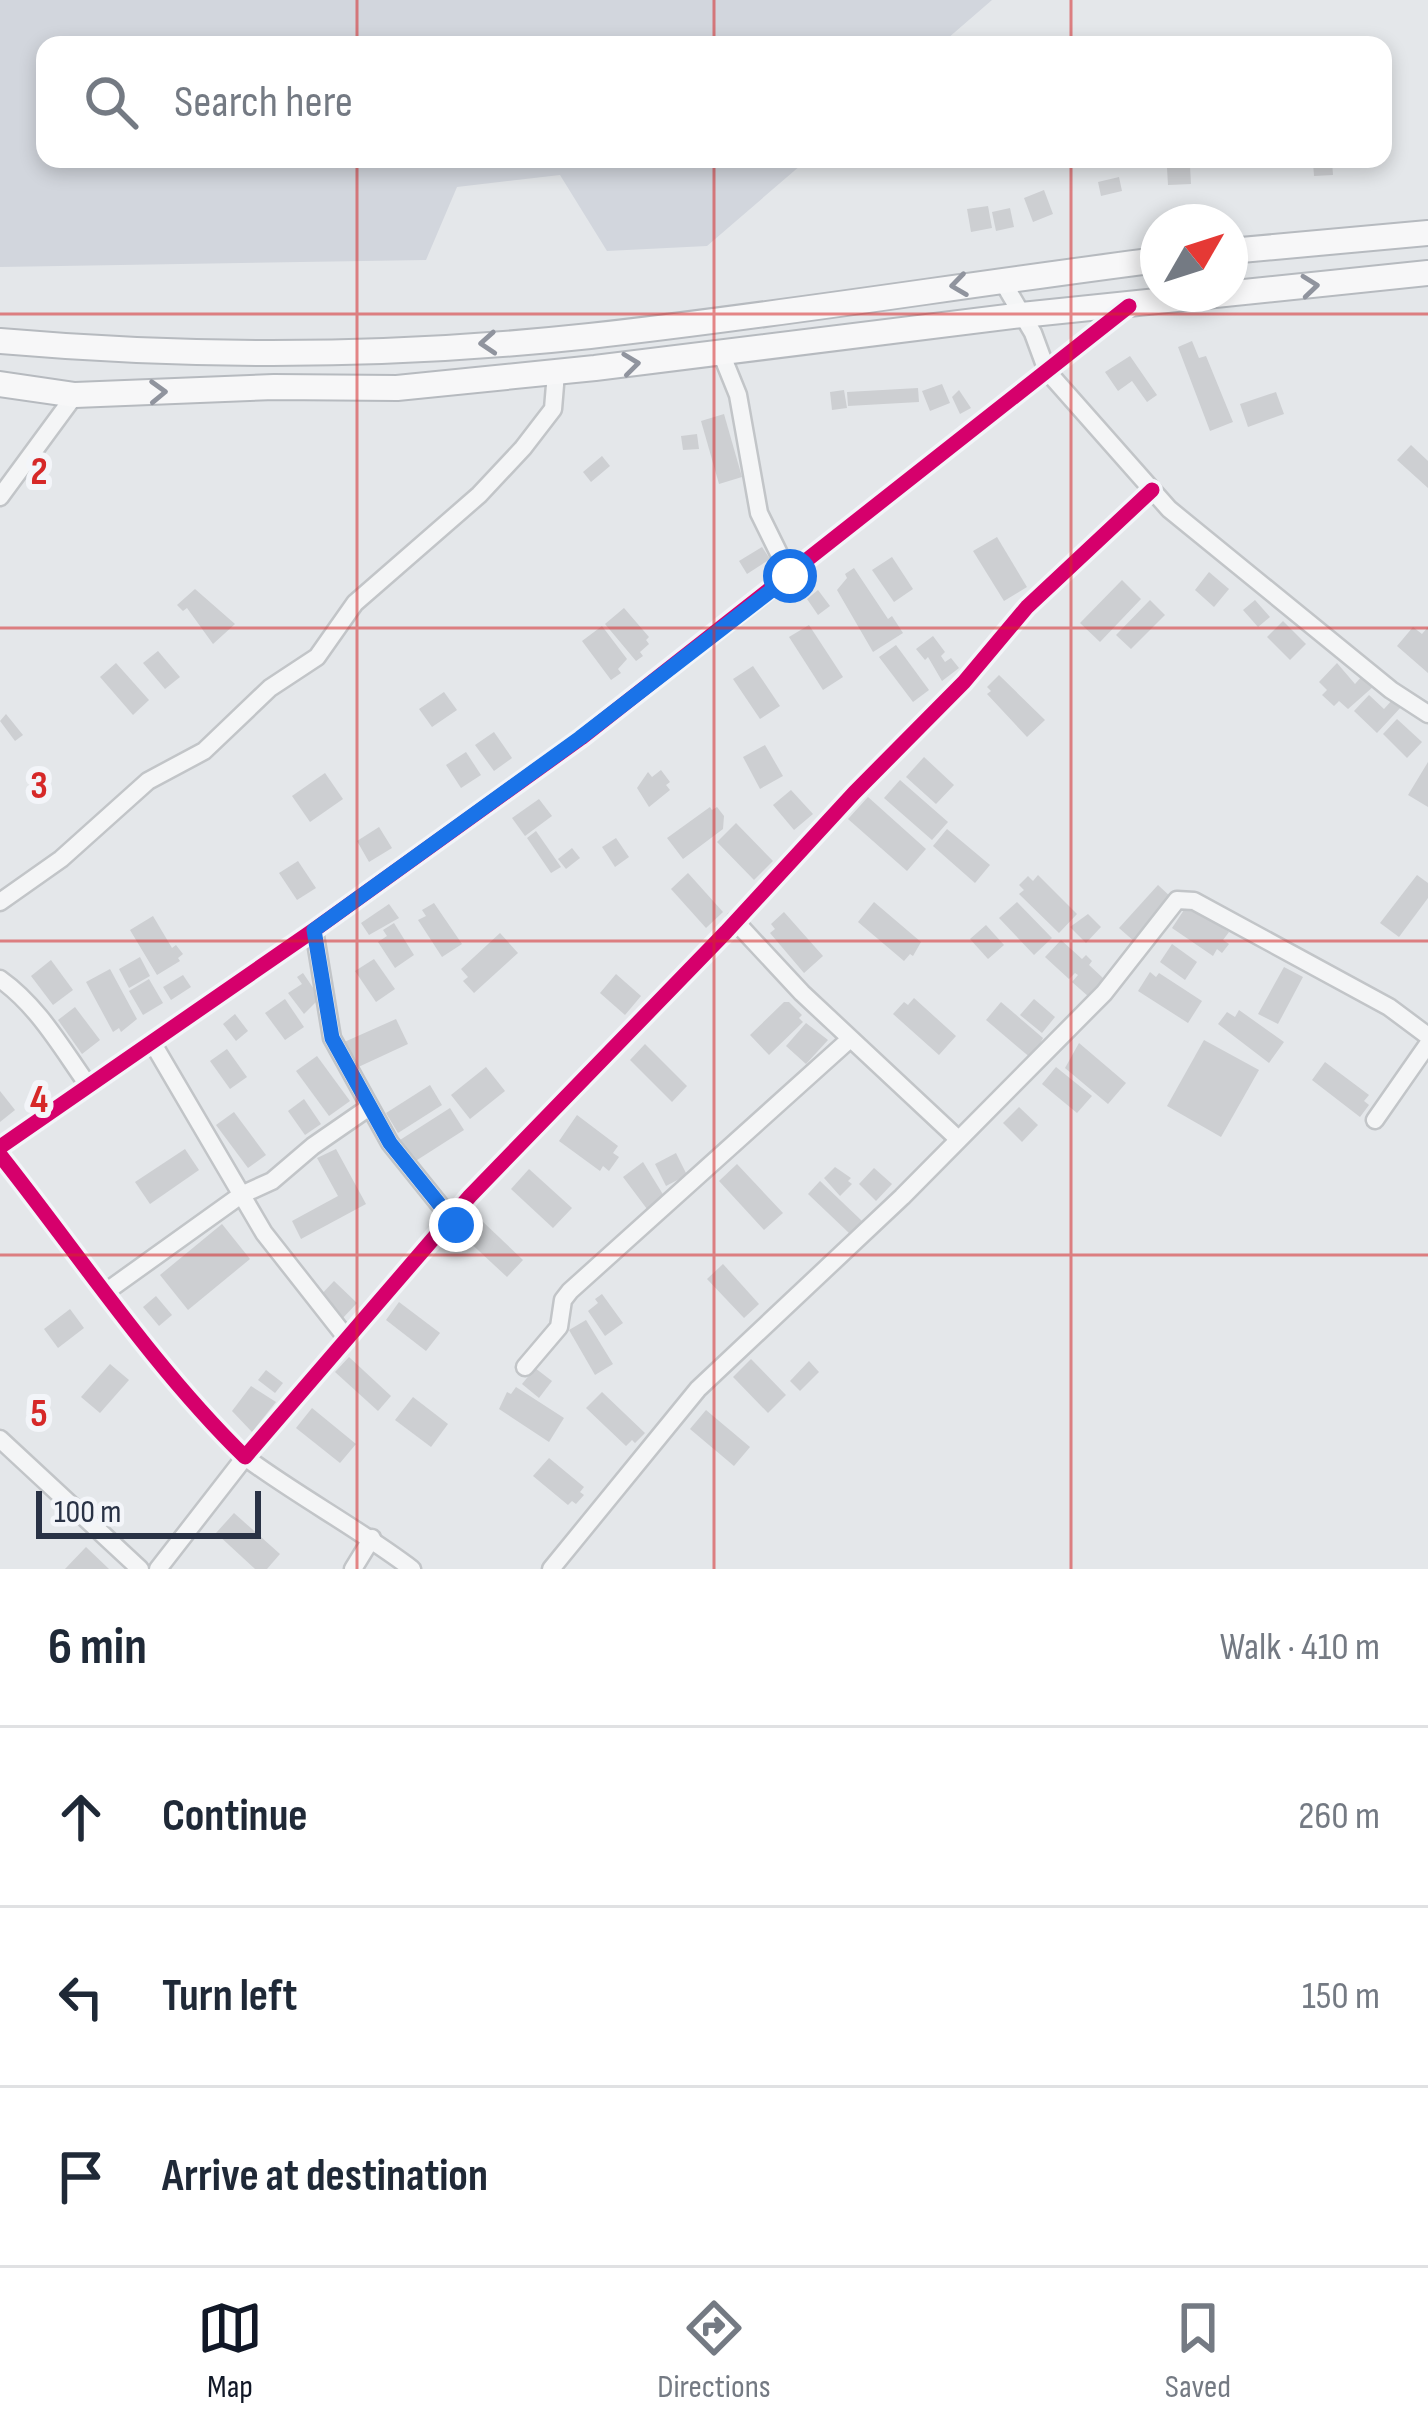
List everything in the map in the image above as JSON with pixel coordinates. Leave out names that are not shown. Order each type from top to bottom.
[{"type":"highway","points":[[1248,249],[1428,233]]},
{"type":"highway","points":[[0,341],[122,352],[412,349],[589,336],[1140,262]]},
{"type":"highway","points":[[0,384],[75,395],[274,387],[397,388],[1428,273]]},
{"type":"highway","points":[[704,320],[714,354]]},
{"type":"highway","points":[[274,387],[278,351]]},
{"type":"street","points":[[1001,280],[1047,371],[1169,509],[1391,690],[1428,714]]},
{"type":"street","points":[[412,1569],[245,1457],[175,1384],[0,1151],[580,738],[1129,306]]},
{"type":"street","points":[[714,354],[738,395],[759,513],[790,576]]},
{"type":"street","points":[[0,902],[61,859],[148,781],[204,751],[270,688],[317,657],[355,603],[478,496],[523,448],[554,410],[556,373]]},
{"type":"street","points":[[0,497],[75,395]]},
{"type":"street","points":[[158,1569],[345,1336],[470,1196],[964,682],[1027,607],[1153,490]]},
{"type":"street","points":[[551,1569],[698,1389],[902,1196],[1104,993],[1177,900],[1194,901],[1389,1007],[1428,1040],[1375,1120]]},
{"type":"street","points":[[735,921],[850,1039],[956,1138]]},
{"type":"street","points":[[314,930],[332,1038],[368,1108],[412,1175],[456,1225]]},
{"type":"street","points":[[0,979],[37,1013],[88,1085]]},
{"type":"street","points":[[525,1367],[559,1327],[563,1300],[570,1291],[850,1039]]},
{"type":"street","points":[[152,1042],[264,1233],[345,1336]]},
{"type":"street","points":[[107,1291],[241,1195],[272,1181],[368,1108]]},
{"type":"street","points":[[0,1439],[140,1569]]},
{"type":"street","points":[[352,1569],[372,1538]]},
{"type":"shaded area","points":[[0,0],[992,0],[950,36],[36,36],[36,168],[798,168],[707,246],[607,251],[560,175],[457,187],[426,260],[0,267]]},
{"type":"building","points":[[1167,168],[1190,168],[1191,184],[1168,185]]},
{"type":"building","points":[[1313,168],[1332,168],[1333,175],[1314,176]]},
{"type":"building","points":[[1119,177],[1122,191],[1101,196],[1098,182]]},
{"type":"building","points":[[1044,190],[1053,214],[1033,222],[1024,198]]},
{"type":"building","points":[[988,206],[992,228],[971,232],[967,209]]},
{"type":"building","points":[[1010,208],[1014,227],[996,231],[992,212]]},
{"type":"building","points":[[1192,341],[1199,358],[1206,356],[1233,422],[1210,431],[1178,347]]},
{"type":"building","points":[[1130,356],[1157,395],[1147,402],[1132,381],[1118,391],[1105,372]]},
{"type":"building","points":[[942,384],[950,403],[930,411],[922,391]]},
{"type":"building","points":[[918,388],[919,402],[848,406],[847,392]]},
{"type":"building","points":[[844,390],[847,408],[832,410],[830,392]]},
{"type":"building","points":[[959,390],[971,408],[960,414],[952,397]]},
{"type":"building","points":[[1276,392],[1284,414],[1248,427],[1240,404]]},
{"type":"building","points":[[724,414],[742,477],[719,484],[701,421]]},
{"type":"building","points":[[697,434],[699,449],[683,450],[681,436]]},
{"type":"building","points":[[1411,445],[1428,461],[1428,488],[1397,460]]},
{"type":"building","points":[[602,456],[610,466],[591,482],[583,472]]},
{"type":"building","points":[[997,537],[1027,587],[1004,601],[973,551]]},
{"type":"building","points":[[762,547],[770,559],[747,574],[739,561]]},
{"type":"building","points":[[892,557],[913,589],[894,602],[872,570]]},
{"type":"building","points":[[854,568],[903,633],[873,652],[837,590]]},
{"type":"building","points":[[1209,572],[1229,589],[1214,607],[1195,590]]},
{"type":"building","points":[[1122,580],[1141,599],[1100,642],[1080,623]]},
{"type":"building","points":[[195,589],[235,624],[213,644],[187,608],[183,611],[177,605]]},
{"type":"building","points":[[818,590],[830,606],[818,615],[807,599]]},
{"type":"building","points":[[1150,600],[1165,615],[1131,649],[1116,635]]},
{"type":"building","points":[[1255,600],[1270,617],[1258,627],[1243,610]]},
{"type":"building","points":[[624,608],[649,637],[649,644],[640,652],[643,656],[636,661],[605,624]]},
{"type":"building","points":[[1283,621],[1306,644],[1290,660],[1267,637]]},
{"type":"building","points":[[809,625],[843,677],[823,690],[789,637]]},
{"type":"building","points":[[602,626],[627,659],[618,669],[621,673],[611,680],[582,641]]},
{"type":"building","points":[[1413,627],[1422,634],[1428,627],[1428,673],[1397,646]]},
{"type":"building","points":[[933,636],[945,652],[941,656],[945,662],[951,658],[959,668],[942,681],[928,657],[925,660],[916,649]]},
{"type":"building","points":[[896,645],[929,690],[913,702],[879,657]]},
{"type":"building","points":[[158,651],[180,677],[165,689],[143,663]]},
{"type":"building","points":[[116,663],[149,700],[133,715],[100,677]]},
{"type":"building","points":[[1337,663],[1355,684],[1363,675],[1374,686],[1348,709],[1339,701],[1334,706],[1322,695],[1327,690],[1319,682]]},
{"type":"building","points":[[753,666],[780,706],[760,719],[733,679]]},
{"type":"building","points":[[999,675],[1045,720],[1027,737],[987,694],[991,691],[987,687]]},
{"type":"building","points":[[444,692],[457,710],[432,727],[419,709]]},
{"type":"building","points":[[1369,695],[1384,709],[1394,698],[1402,706],[1377,733],[1354,711]]},
{"type":"building","points":[[6,714],[23,735],[15,741],[0,721]]},
{"type":"building","points":[[1397,719],[1422,742],[1407,758],[1383,734]]},
{"type":"building","points":[[494,732],[512,758],[494,771],[475,745]]},
{"type":"building","points":[[765,745],[783,776],[760,789],[743,757]]},
{"type":"building","points":[[466,752],[481,775],[461,788],[446,765]]},
{"type":"building","points":[[924,757],[954,785],[936,804],[906,777]]},
{"type":"building","points":[[1428,762],[1428,807],[1408,795]]},
{"type":"building","points":[[661,770],[670,790],[649,807],[637,788],[648,772],[652,777]]},
{"type":"building","points":[[325,773],[343,799],[310,822],[292,796]]},
{"type":"building","points":[[900,780],[948,822],[932,840],[884,798]]},
{"type":"building","points":[[791,790],[813,814],[794,830],[773,805]]},
{"type":"building","points":[[868,797],[926,849],[907,871],[848,819]]},
{"type":"building","points":[[539,799],[552,816],[525,836],[512,818]]},
{"type":"building","points":[[710,807],[717,807],[724,816],[723,829],[683,859],[667,838]]},
{"type":"building","points":[[736,823],[773,861],[754,880],[717,842]]},
{"type":"building","points":[[379,827],[392,848],[369,862],[357,841]]},
{"type":"building","points":[[947,829],[990,865],[975,883],[933,846]]},
{"type":"building","points":[[536,831],[561,867],[551,873],[527,838]]},
{"type":"building","points":[[616,838],[629,857],[615,867],[602,847]]},
{"type":"building","points":[[572,848],[580,858],[566,869],[558,859]]},
{"type":"building","points":[[298,861],[316,888],[297,900],[279,873]]},
{"type":"building","points":[[688,873],[723,912],[706,928],[671,889]]},
{"type":"building","points":[[1038,875],[1077,914],[1059,933],[1019,894],[1024,890],[1019,885],[1028,876],[1033,881]]},
{"type":"building","points":[[1417,875],[1428,883],[1428,898],[1399,937],[1380,923]]},
{"type":"building","points":[[1158,885],[1173,899],[1135,942],[1119,928]]},
{"type":"building","points":[[874,902],[921,942],[913,956],[904,961],[858,922]]},
{"type":"building","points":[[1017,902],[1052,938],[1034,955],[999,918]]},
{"type":"building","points":[[434,903],[462,944],[442,957],[418,920],[426,916],[422,910]]},
{"type":"building","points":[[389,904],[399,918],[369,935],[361,923]]},
{"type":"building","points":[[1188,904],[1229,932],[1223,940],[1229,944],[1222,953],[1217,949],[1213,956],[1172,928]]},
{"type":"building","points":[[784,912],[823,956],[804,973],[770,933],[775,929],[771,924]]},
{"type":"building","points":[[1088,914],[1101,927],[1086,943],[1070,927]]},
{"type":"building","points":[[153,916],[172,948],[176,945],[183,954],[157,975],[130,930]]},
{"type":"building","points":[[394,923],[414,955],[395,968],[378,942],[387,936],[383,930]]},
{"type":"building","points":[[986,925],[1004,945],[988,959],[970,939]]},
{"type":"building","points":[[500,933],[518,953],[474,993],[463,981],[468,977],[461,969]]},
{"type":"building","points":[[1061,940],[1082,959],[1086,955],[1104,979],[1089,997],[1072,982],[1078,975],[1069,979],[1045,957]]},
{"type":"building","points":[[1172,944],[1197,962],[1185,980],[1160,962]]},
{"type":"building","points":[[140,957],[150,976],[129,988],[119,969]]},
{"type":"building","points":[[374,959],[395,989],[376,1002],[355,971]]},
{"type":"building","points":[[51,960],[73,990],[53,1005],[31,976]]},
{"type":"building","points":[[1284,967],[1303,977],[1278,1024],[1258,1014]]},
{"type":"building","points":[[110,969],[137,1019],[121,1032],[119,1028],[113,1032],[86,982]]},
{"type":"building","points":[[1150,972],[1202,1001],[1188,1023],[1138,991]]},
{"type":"building","points":[[303,973],[320,998],[304,1014],[288,993],[302,984],[297,977]]},
{"type":"building","points":[[616,974],[641,996],[625,1015],[600,993]]},
{"type":"building","points":[[183,975],[191,987],[171,1000],[163,987]]},
{"type":"building","points":[[149,979],[163,1003],[143,1015],[129,991]]},
{"type":"building","points":[[914,998],[956,1036],[939,1055],[893,1014]]},
{"type":"building","points":[[285,999],[304,1027],[285,1040],[265,1013]]},
{"type":"building","points":[[1034,999],[1055,1017],[1042,1033],[1020,1015]]},
{"type":"building","points":[[784,1002],[802,1015],[803,1022],[769,1055],[750,1035]]},
{"type":"building","points":[[1001,1002],[1043,1038],[1032,1059],[986,1020]]},
{"type":"building","points":[[75,1007],[100,1040],[82,1054],[58,1020]]},
{"type":"building","points":[[1239,1010],[1284,1042],[1269,1063],[1218,1024],[1227,1012],[1235,1017]]},
{"type":"building","points":[[235,1014],[248,1031],[236,1041],[223,1024]]},
{"type":"building","points":[[396,1019],[408,1044],[354,1069],[342,1043]]},
{"type":"building","points":[[806,1023],[828,1040],[806,1064],[786,1046]]},
{"type":"building","points":[[1204,1040],[1259,1070],[1221,1137],[1167,1106]]},
{"type":"building","points":[[1079,1043],[1126,1083],[1108,1104],[1065,1068]]},
{"type":"building","points":[[645,1044],[687,1086],[672,1102],[630,1060]]},
{"type":"building","points":[[227,1049],[247,1077],[230,1089],[210,1061]]},
{"type":"building","points":[[317,1056],[350,1101],[329,1116],[296,1071]]},
{"type":"building","points":[[1325,1062],[1369,1095],[1364,1101],[1369,1105],[1360,1117],[1312,1080]]},
{"type":"building","points":[[486,1067],[505,1091],[470,1119],[451,1095]]},
{"type":"building","points":[[1056,1067],[1092,1096],[1077,1113],[1042,1084]]},
{"type":"building","points":[[430,1085],[442,1105],[398,1133],[386,1113]]},
{"type":"building","points":[[0,1091],[15,1110],[0,1122]]},
{"type":"building","points":[[304,1099],[321,1124],[305,1135],[288,1111]]},
{"type":"building","points":[[1019,1107],[1038,1125],[1022,1142],[1003,1123]]},
{"type":"building","points":[[450,1108],[464,1130],[414,1162],[400,1140]]},
{"type":"building","points":[[234,1112],[266,1155],[248,1168],[216,1125]]},
{"type":"building","points":[[577,1115],[618,1146],[613,1153],[619,1157],[609,1171],[603,1166],[600,1171],[559,1141]]},
{"type":"building","points":[[185,1149],[199,1170],[150,1204],[135,1182]]},
{"type":"building","points":[[336,1149],[366,1204],[301,1239],[292,1221],[338,1196],[317,1158]]},
{"type":"building","points":[[676,1153],[687,1175],[666,1186],[655,1164]]},
{"type":"building","points":[[643,1162],[664,1196],[647,1209],[623,1177]]},
{"type":"building","points":[[737,1164],[783,1213],[764,1230],[719,1181]]},
{"type":"building","points":[[835,1167],[851,1178],[852,1184],[840,1196],[824,1178]]},
{"type":"building","points":[[874,1168],[892,1184],[876,1201],[859,1184]]},
{"type":"building","points":[[529,1169],[572,1208],[553,1228],[511,1189]]},
{"type":"building","points":[[820,1181],[862,1221],[849,1233],[808,1194]]},
{"type":"building","points":[[481,1220],[523,1260],[507,1277],[465,1238]]},
{"type":"building","points":[[222,1224],[250,1259],[188,1310],[160,1275]]},
{"type":"building","points":[[723,1264],[759,1304],[744,1318],[707,1279]]},
{"type":"building","points":[[334,1281],[357,1303],[341,1320],[318,1298]]},
{"type":"building","points":[[602,1294],[623,1323],[605,1336],[588,1311]]},
{"type":"building","points":[[156,1296],[172,1315],[159,1326],[143,1307]]},
{"type":"building","points":[[399,1302],[440,1333],[426,1351],[386,1320]]},
{"type":"building","points":[[70,1309],[84,1328],[58,1348],[44,1329]]},
{"type":"building","points":[[586,1320],[613,1364],[595,1375],[569,1330]]},
{"type":"building","points":[[349,1357],[391,1396],[378,1411],[335,1372]]},
{"type":"building","points":[[751,1359],[786,1395],[768,1413],[733,1377]]},
{"type":"building","points":[[809,1361],[819,1372],[800,1391],[790,1381]]},
{"type":"building","points":[[110,1364],[129,1380],[100,1413],[81,1397]]},
{"type":"building","points":[[535,1368],[552,1381],[539,1398],[522,1384]]},
{"type":"building","points":[[266,1370],[283,1383],[275,1393],[258,1380]]},
{"type":"building","points":[[251,1386],[276,1402],[252,1432],[232,1411]]},
{"type":"building","points":[[516,1387],[564,1418],[549,1442],[499,1409],[507,1392],[511,1394]]},
{"type":"building","points":[[602,1392],[645,1433],[635,1443],[632,1440],[626,1446],[586,1408]]},
{"type":"building","points":[[413,1397],[448,1424],[431,1447],[395,1420]]},
{"type":"building","points":[[312,1408],[356,1444],[340,1463],[296,1428]]},
{"type":"building","points":[[706,1410],[750,1447],[734,1466],[690,1429]]},
{"type":"building","points":[[549,1458],[584,1487],[576,1504],[568,1505],[533,1476]]},
{"type":"building","points":[[234,1513],[280,1554],[267,1569],[255,1569],[216,1533]]},
{"type":"building","points":[[86,1547],[109,1569],[65,1569]]},
{"type":"cycle path","points":[[0,1147],[581,738],[1129,306]]},
{"type":"cycle path","points":[[0,1155],[148,1349],[245,1457],[470,1196],[964,682],[1027,607],[1152,490]]},
{"type":"route","points":[[456,1225],[390,1143],[332,1038],[314,930],[580,738],[790,576]]}]
